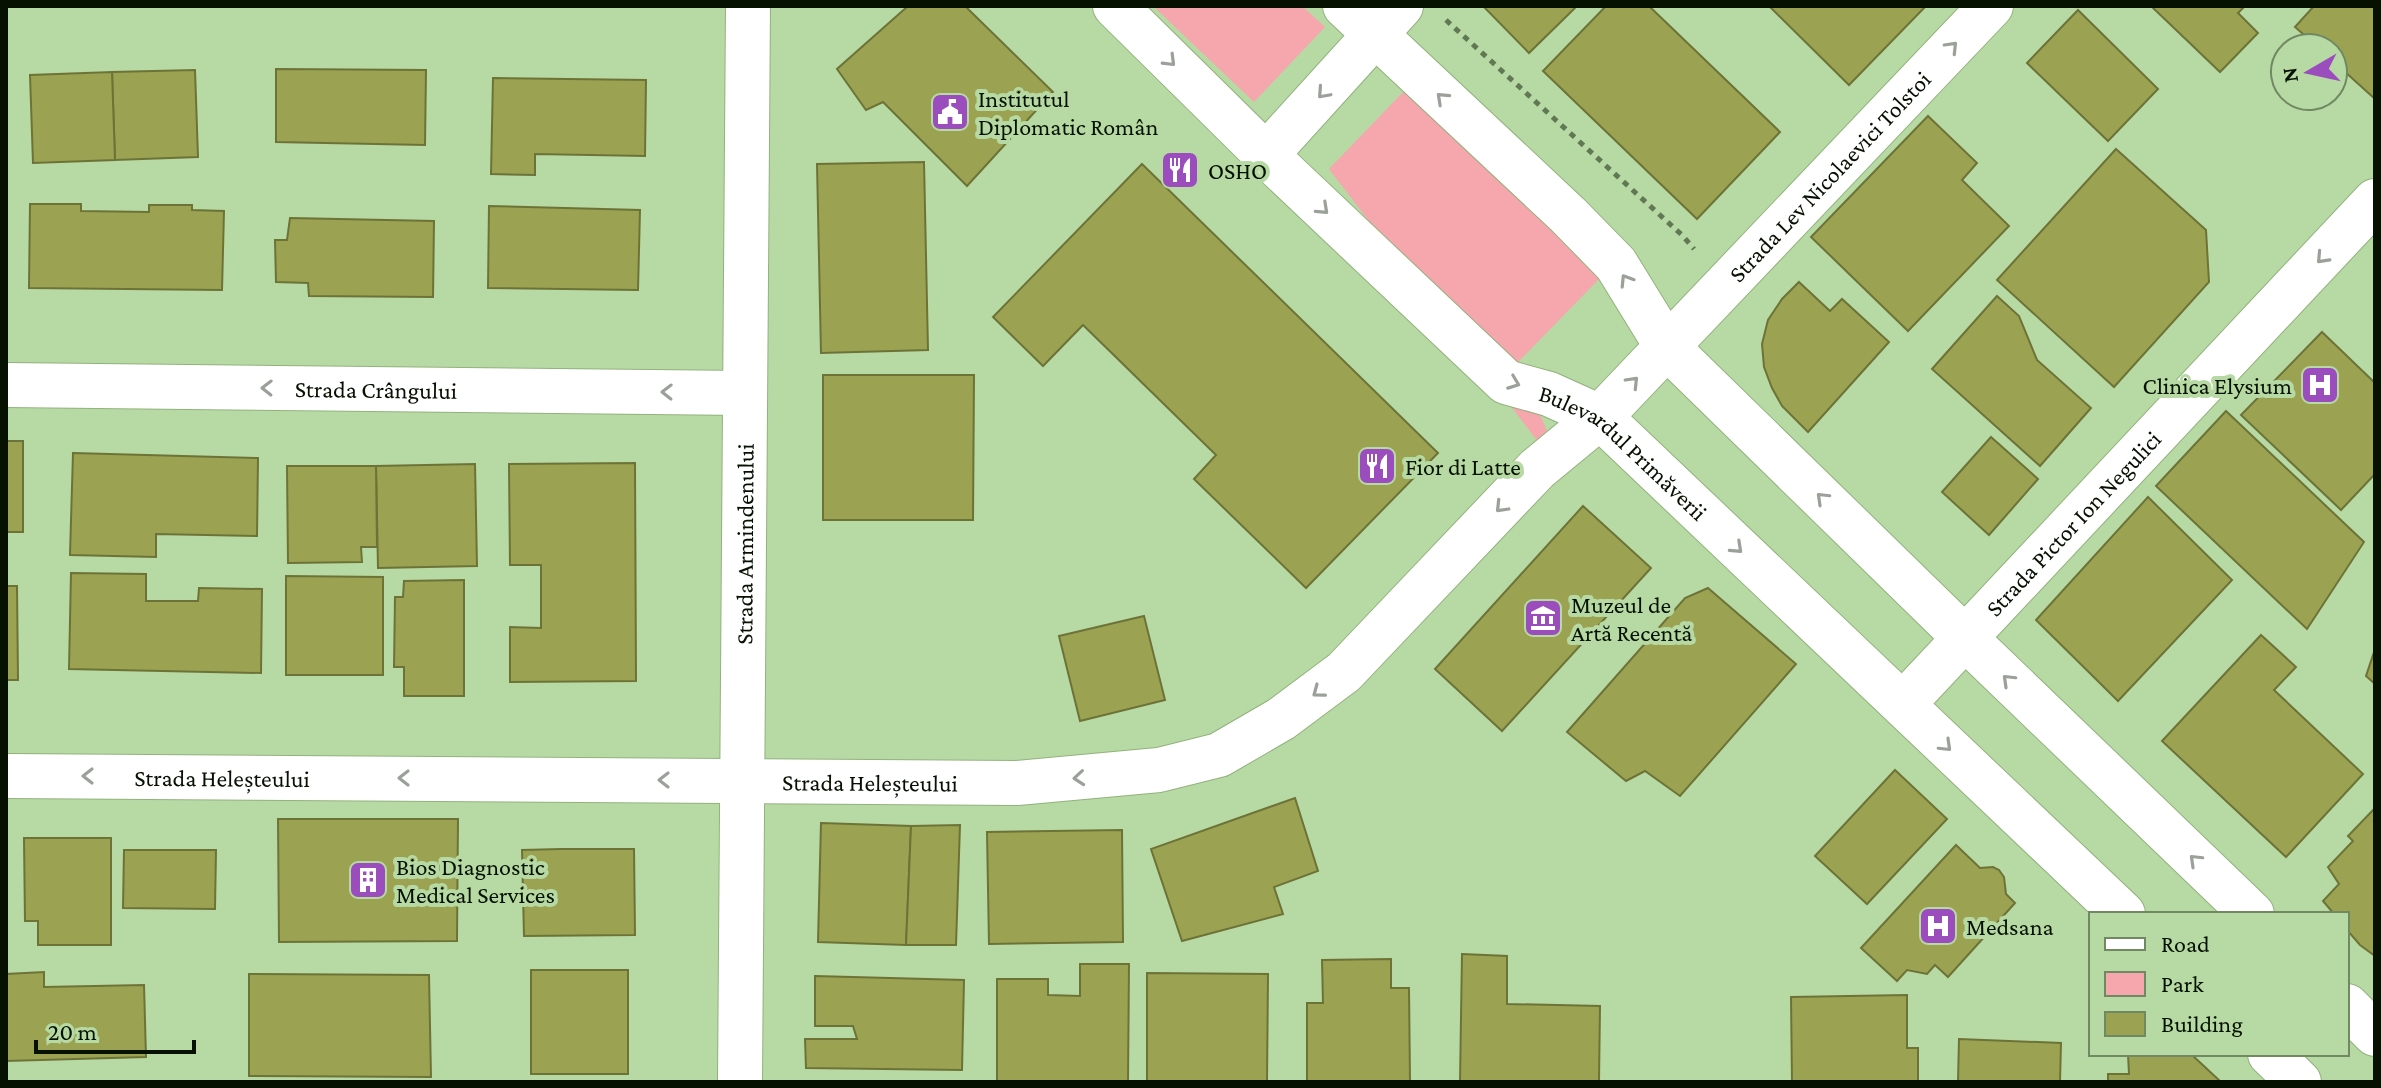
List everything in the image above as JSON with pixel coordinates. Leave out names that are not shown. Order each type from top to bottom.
[{"type":"street","name":"Strada Armindenului","points":[[740,1082],[748,6]]},
{"type":"street","name":"Bulevardul Primăverii","points":[[1115,6],[1266,155],[1506,382],[1549,394],[1600,417],[2121,912]]},
{"type":"street","name":"Strada Lev Nicolaevici Tolstoi","points":[[1600,417],[1991,6]]},
{"type":"street","points":[[1266,155],[1391,16],[1568,215],[1616,264],[1667,347],[2250,912]]},
{"type":"street","name":"Strada Pictor Ion Negulici","points":[[1903,704],[2375,201]]},
{"type":"street","name":"Strada Crângului","points":[[6,385],[745,393]]},
{"type":"street","name":"Strada Heleșteului","points":[[6,776],[1017,783],[1159,770],[1219,755],[1281,719],[1344,672],[1537,469],[1600,417]]},
{"type":"street","points":[[2349,1008],[2375,1034]]},
{"type":"street","points":[[2272,1056],[2299,1082]]},
{"type":"path","points":[[1391,16],[1683,236]]},
{"type":"green space","points":[[1153,6],[1302,6],[1325,27],[1254,102]]},
{"type":"green space","points":[[1408,87],[1601,277],[1519,361],[1565,477],[1329,169]]},
{"type":"building","name":"Institutul Diplomatic Român","points":[[908,6],[965,6],[1053,92],[967,186],[883,102],[866,110],[837,69]]},
{"type":"building","points":[[1483,6],[1577,6],[1529,53]]},
{"type":"building","points":[[1606,6],[1649,6],[1780,132],[1697,219],[1543,71]]},
{"type":"building","points":[[1769,6],[1926,6],[1849,85]]},
{"type":"building","points":[[2151,6],[2245,6],[2238,13],[2258,33],[2220,72]]},
{"type":"building","points":[[2314,6],[2375,6],[2375,99],[2349,75],[2349,32],[2301,32],[2295,27]]},
{"type":"building","points":[[2078,10],[2158,89],[2108,141],[2027,63]]},
{"type":"building","points":[[276,69],[426,70],[425,145],[276,142]]},
{"type":"building","points":[[195,70],[198,157],[115,160],[112,72]]},
{"type":"building","points":[[112,72],[115,160],[33,163],[30,75]]},
{"type":"building","points":[[493,78],[646,80],[645,156],[535,154],[535,175],[491,174]]},
{"type":"building","points":[[1928,116],[1977,163],[1962,180],[2009,226],[1908,331],[1811,237]]},
{"type":"building","points":[[2116,149],[2206,230],[2209,282],[2114,387],[1997,280]]},
{"type":"building","points":[[924,162],[928,350],[821,353],[817,164]]},
{"type":"building","points":[[1142,164],[1438,453],[1306,588],[1194,479],[1216,455],[1083,325],[1043,366],[993,317]]},
{"type":"building","points":[[30,204],[81,204],[81,211],[149,212],[149,205],[192,205],[192,210],[224,211],[222,290],[29,288]]},
{"type":"building","points":[[489,206],[640,210],[638,290],[488,288]]},
{"type":"building","points":[[290,218],[434,221],[433,297],[309,296],[308,283],[276,282],[275,240],[287,240]]},
{"type":"building","points":[[1799,282],[1830,311],[1842,299],[1889,342],[1808,432],[1782,406],[1772,388],[1764,367],[1762,344],[1768,320],[1782,299]]},
{"type":"building","points":[[1997,296],[2019,316],[2037,360],[2091,408],[2040,466],[1932,369]]},
{"type":"building","points":[[2322,332],[2375,383],[2375,474],[2341,510],[2241,415]]},
{"type":"building","points":[[823,375],[974,375],[973,520],[823,520]]},
{"type":"building","points":[[2226,411],[2364,542],[2307,629],[2156,486]]},
{"type":"building","points":[[1991,437],[2038,479],[1989,535],[1942,492]]},
{"type":"building","points":[[6,441],[23,441],[23,532],[6,532]]},
{"type":"building","points":[[73,453],[258,458],[257,536],[156,534],[156,557],[70,555]]},
{"type":"building","points":[[635,463],[636,681],[510,682],[510,627],[541,628],[541,565],[510,565],[509,464]]},
{"type":"building","points":[[475,464],[477,566],[378,568],[376,466]]},
{"type":"building","points":[[287,466],[376,466],[377,547],[361,547],[362,562],[288,563]]},
{"type":"building","points":[[2148,497],[2232,580],[2118,701],[2036,620]]},
{"type":"building","name":"Muzeul de Artă Recentă","points":[[1583,506],[1651,568],[1502,731],[1435,669]]},
{"type":"building","points":[[71,573],[146,574],[146,601],[198,601],[199,588],[262,589],[261,673],[69,669]]},
{"type":"building","points":[[286,576],[383,577],[383,675],[286,675]]},
{"type":"building","points":[[464,580],[464,696],[404,696],[404,667],[394,667],[395,597],[403,597],[404,581]]},
{"type":"building","points":[[6,586],[17,586],[18,680],[6,680]]},
{"type":"building","points":[[1708,588],[1796,664],[1680,796],[1645,771],[1626,781],[1567,732],[1685,598]]},
{"type":"building","points":[[1144,616],[1165,700],[1080,721],[1059,636]]},
{"type":"building","points":[[2261,635],[2296,667],[2274,690],[2363,774],[2286,857],[2162,741]]},
{"type":"building","points":[[2375,649],[2375,684],[2366,676]]},
{"type":"building","points":[[1895,770],[1947,819],[1867,904],[1815,856]]},
{"type":"building","points":[[1295,798],[1318,871],[1274,887],[1283,914],[1182,941],[1151,849]]},
{"type":"building","points":[[2375,808],[2375,956],[2349,932],[2349,912],[2332,912],[2323,901],[2339,884],[2328,867],[2353,841],[2348,836]]},
{"type":"building","name":"Bios Diagnostic Medical Services","points":[[278,819],[458,819],[457,941],[279,942]]},
{"type":"building","points":[[821,823],[911,826],[906,945],[818,942]]},
{"type":"building","points":[[960,825],[956,945],[906,945],[911,826]]},
{"type":"building","points":[[1122,830],[1123,942],[989,944],[987,832]]},
{"type":"building","points":[[24,838],[111,838],[111,945],[38,945],[38,921],[25,921]]},
{"type":"building","name":"Medsana","points":[[1956,845],[1980,868],[1999,870],[2004,877],[2006,894],[2015,903],[1948,977],[1935,965],[1927,974],[1907,970],[1897,981],[1861,948]]},
{"type":"building","points":[[634,849],[635,935],[524,936],[522,850]]},
{"type":"building","points":[[124,850],[216,850],[215,909],[123,908]]},
{"type":"building","points":[[1462,954],[1507,956],[1507,1004],[1600,1006],[1599,1082],[1460,1082]]},
{"type":"building","points":[[1391,959],[1391,988],[1409,988],[1410,1082],[1307,1082],[1307,1003],[1323,1003],[1322,960]]},
{"type":"building","points":[[1080,964],[1129,964],[1128,1082],[997,1082],[997,979],[1048,979],[1048,995],[1080,996]]},
{"type":"building","points":[[531,970],[628,970],[628,1074],[531,1074]]},
{"type":"building","points":[[44,972],[44,987],[144,985],[146,1057],[6,1061],[6,974]]},
{"type":"building","points":[[1147,973],[1268,974],[1267,1082],[1147,1082]]},
{"type":"building","points":[[249,974],[429,975],[431,1077],[249,1076]]},
{"type":"building","points":[[815,976],[964,980],[962,1070],[806,1068],[805,1039],[857,1039],[853,1026],[815,1026]]},
{"type":"building","points":[[1907,995],[1907,1048],[1918,1048],[1918,1082],[1792,1082],[1791,997]]},
{"type":"building","points":[[1959,1039],[2061,1043],[2060,1082],[1958,1082]]},
{"type":"building","points":[[2128,1056],[2193,1056],[2221,1082],[2108,1082],[2108,1074],[2129,1074]]},
{"type":"place","name":"Institutul Diplomatic Român","points":[[950,112]]},
{"type":"place","name":"OSHO","points":[[1180,170]]},
{"type":"place","name":"Clinica Elysium","points":[[2320,385]]},
{"type":"place","name":"Fior di Latte","points":[[1377,466]]},
{"type":"place","name":"Muzeul de Artă Recentă","points":[[1543,618]]},
{"type":"place","name":"Bios Diagnostic Medical Services","points":[[368,880]]},
{"type":"place","name":"Medsana","points":[[1938,926]]}]
